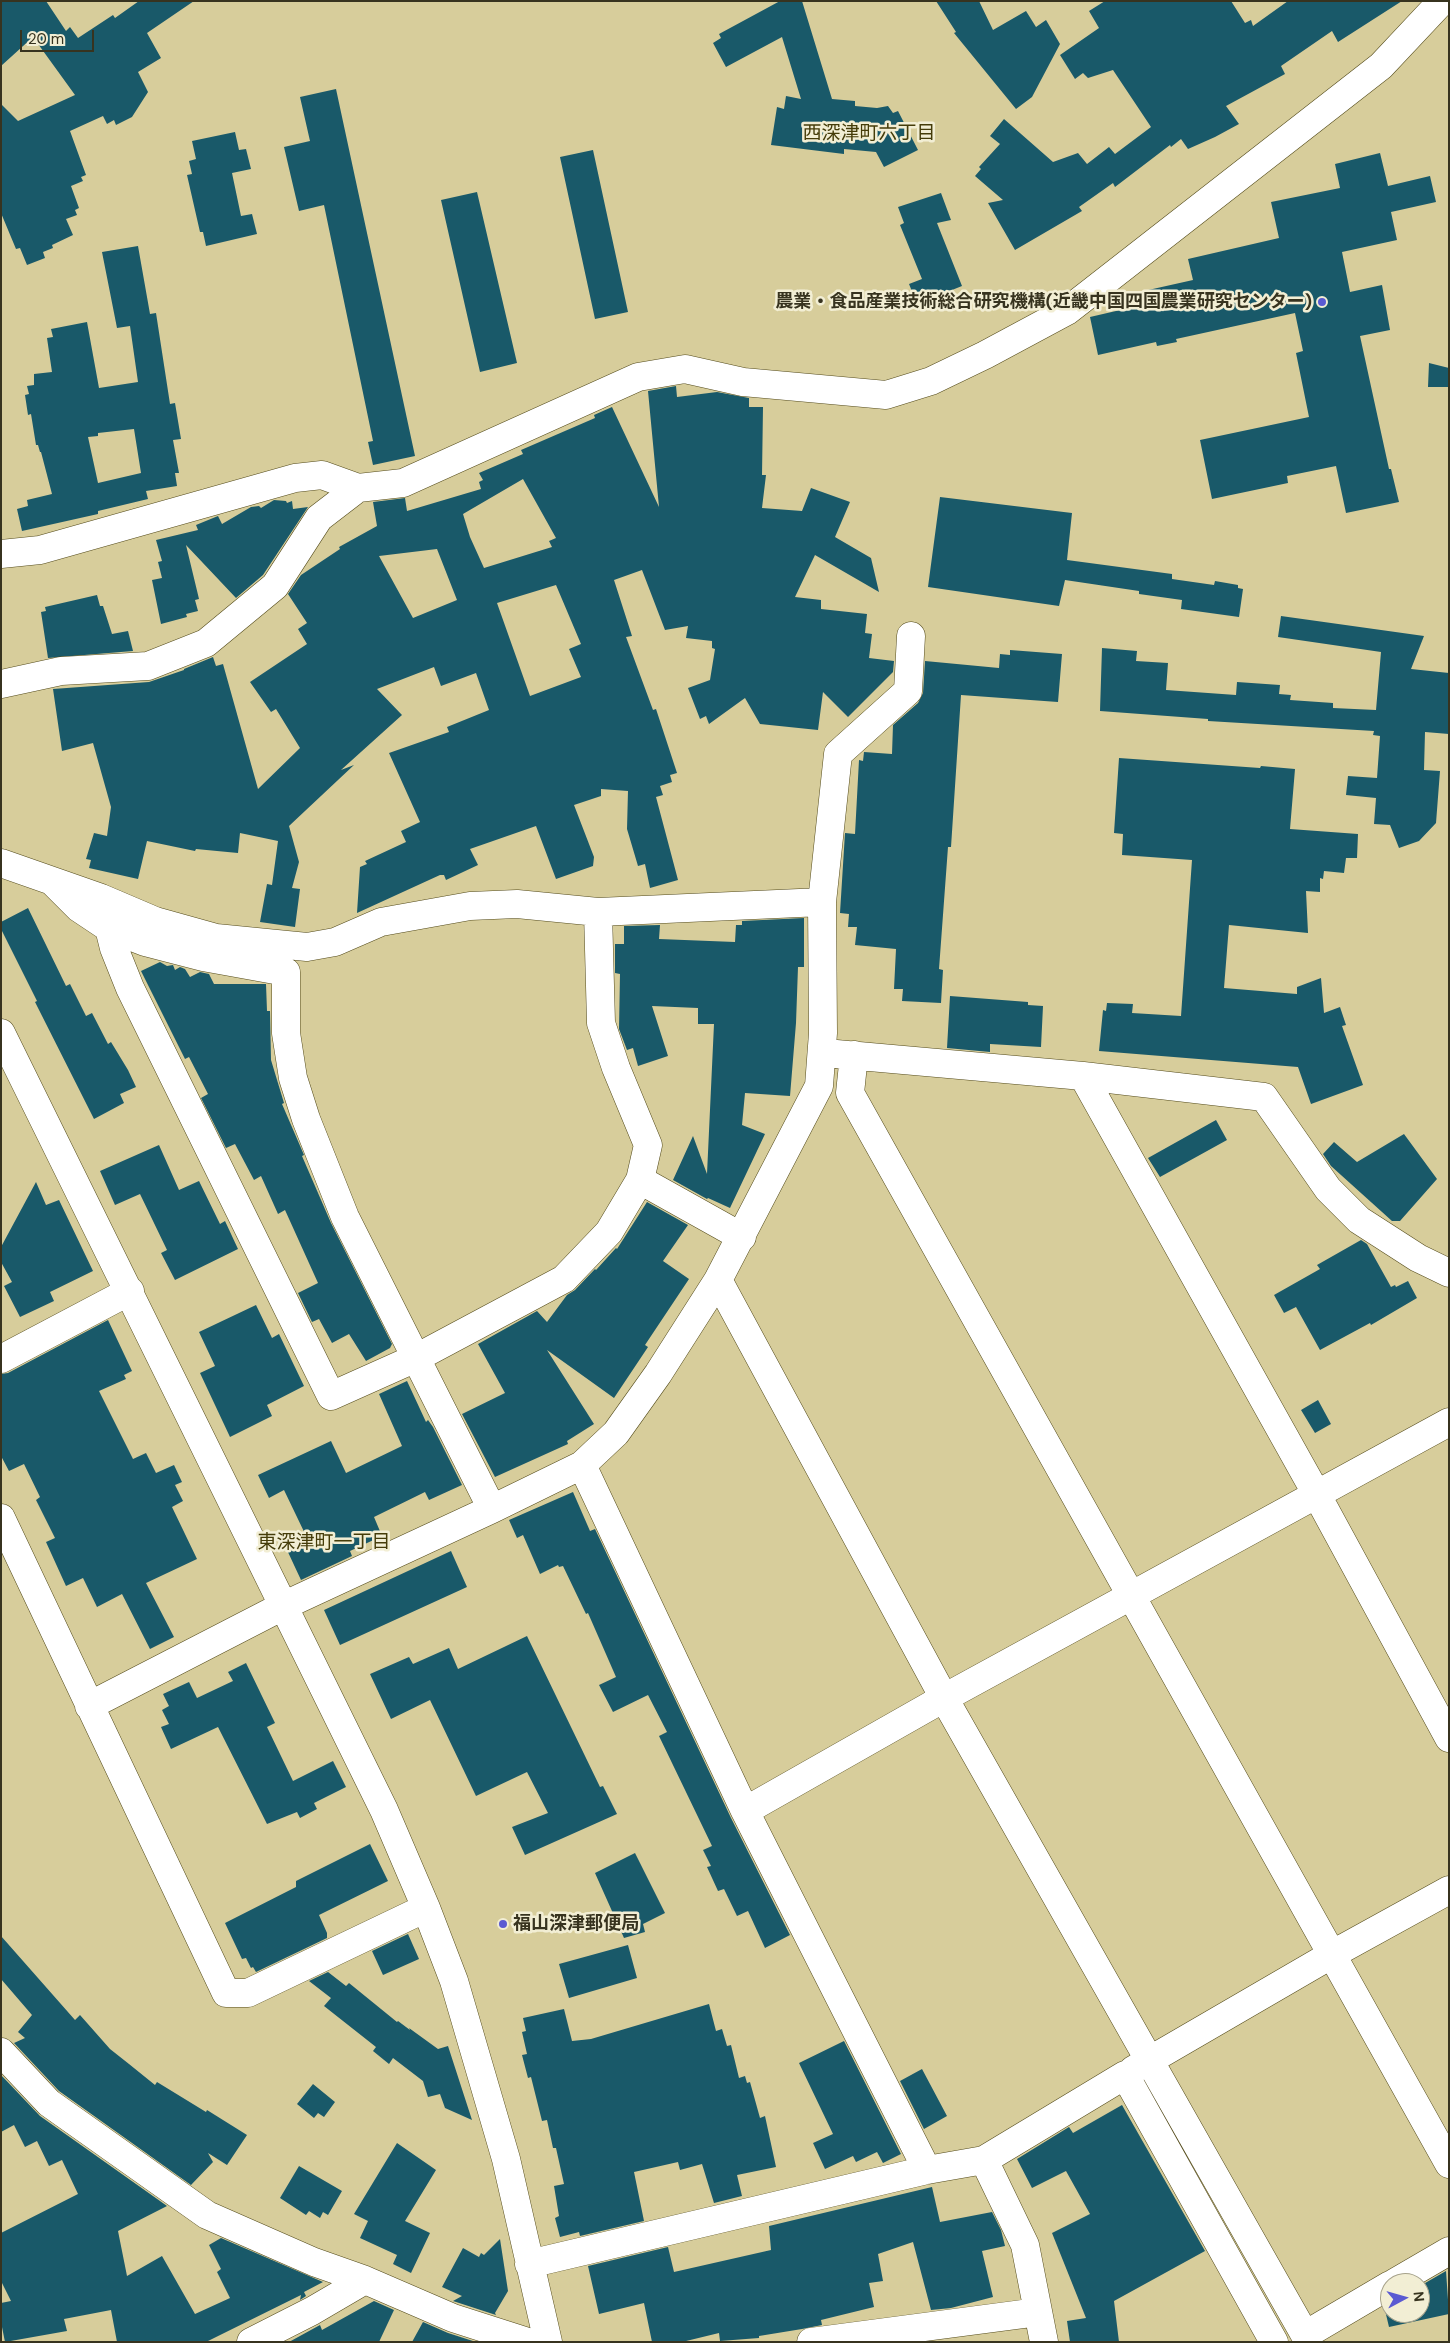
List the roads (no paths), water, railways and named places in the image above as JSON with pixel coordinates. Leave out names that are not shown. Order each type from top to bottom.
[{"type":"street","points":[[1,554],[40,550],[295,478],[322,475],[358,488],[403,483],[638,377],[685,369],[743,382],[886,395],[932,381],[985,355],[1067,310],[1381,66],[1442,1]]},
{"type":"street","points":[[1,684],[61,671],[148,666],[206,643],[275,586],[319,518],[358,488]]},
{"type":"street","points":[[89,1706],[283,1606],[582,1465],[616,1433],[658,1374],[718,1280],[819,1086],[822,1052],[822,902],[838,754],[908,690],[911,636]]},
{"type":"street","points":[[1,863],[101,898],[155,921],[216,938],[307,947],[335,942],[381,922],[470,906],[517,904],[598,912],[822,902]]},
{"type":"street","points":[[53,882],[79,908],[109,928],[145,942],[203,957],[286,972],[286,1033],[293,1078],[304,1111],[345,1217],[492,1509]]},
{"type":"street","points":[[109,928],[114,948],[130,988],[330,1396],[416,1358],[564,1279],[609,1232],[640,1180],[648,1144],[616,1068],[601,1023],[598,912]]},
{"type":"street","points":[[1,1033],[130,1291],[384,1810],[426,1908],[454,1981],[506,2159],[548,2342]]},
{"type":"street","points":[[822,1052],[1083,1076],[1264,1097],[1328,1189],[1360,1220],[1418,1258],[1449,1273]]},
{"type":"street","points":[[854,1055],[850,1093],[1449,2164]]},
{"type":"street","points":[[1083,1076],[1317,1495],[1449,1738]]},
{"type":"street","points":[[640,1180],[742,1237]]},
{"type":"street","points":[[718,1280],[944,1698],[1305,2335],[1380,2291]]},
{"type":"street","points":[[1,1359],[130,1291]]},
{"type":"street","points":[[745,1811],[944,1698],[1449,1422]]},
{"type":"street","points":[[582,1465],[745,1811],[926,2170]]},
{"type":"street","points":[[1,1518],[226,1993],[248,1994],[426,1908]]},
{"type":"street","points":[[529,2264],[926,2170],[984,2160],[1331,1955],[1449,1890]]},
{"type":"street","points":[[1,2052],[49,2103],[207,2215],[314,2262],[365,2280],[453,2318],[528,2342]]},
{"type":"street","points":[[1125,2075],[1274,2342]]},
{"type":"street","points":[[984,2160],[1025,2245],[1044,2342]]},
{"type":"street","points":[[1411,2273],[1449,2251]]},
{"type":"street","points":[[251,2342],[312,2311],[365,2280]]},
{"type":"street","points":[[811,2342],[1038,2312]]},
{"type":"place","name":"農業・食品産業技術総合研究機構(近畿中国四国農業研究センター)","points":[[1322,302]]},
{"type":"place","name":"福山深津郵便局","points":[[503,1924]]},
{"type":"district","name":"西深津町六丁目","points":[[869,134]]},
{"type":"district","name":"東深津町一丁目","points":[[324,1543]]}]
